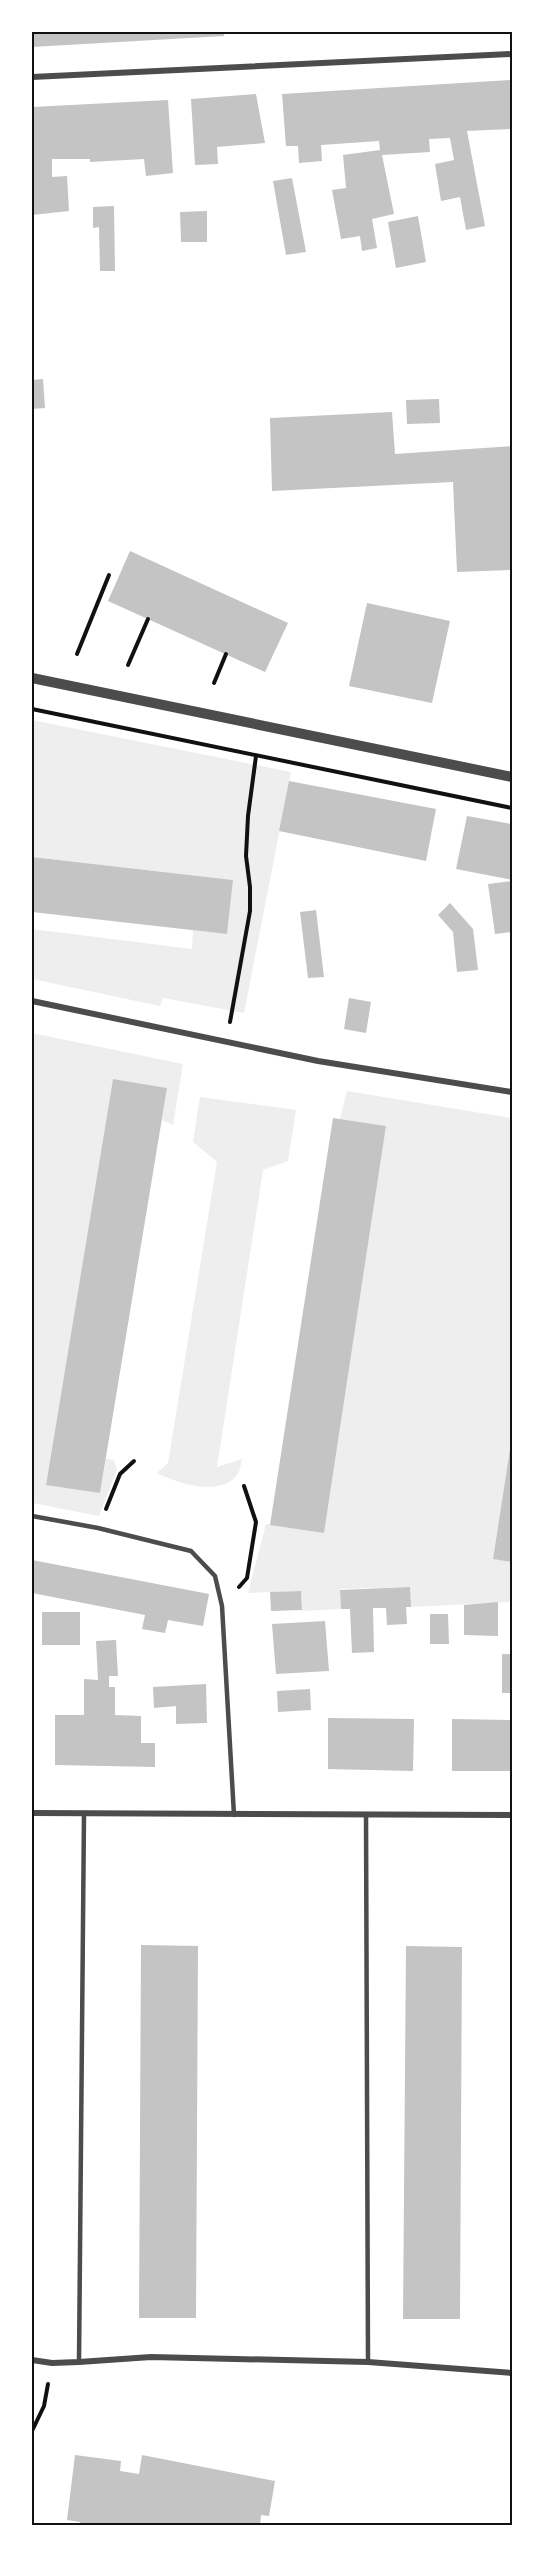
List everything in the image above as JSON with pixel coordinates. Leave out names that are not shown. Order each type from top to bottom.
[{"type":"street","points":[[32,77],[513,54]]},
{"type":"street","points":[[32,678],[513,777]]},
{"type":"street","points":[[32,1001],[318,1061],[513,1092]]},
{"type":"street","points":[[32,1813],[513,1815]]},
{"type":"street","points":[[32,2360],[52,2363],[151,2357],[368,2362],[513,2373]]},
{"type":"lane","points":[[32,1516],[98,1528],[191,1551],[215,1576],[222,1606],[234,1815]]},
{"type":"lane","points":[[78,2362],[84,1813]]},
{"type":"lane","points":[[366,1815],[368,2362]]},
{"type":"path","points":[[77,654],[109,575]]},
{"type":"path","points":[[128,665],[148,619]]},
{"type":"path","points":[[214,683],[226,654]]},
{"type":"path","points":[[32,710],[513,808]]},
{"type":"path","points":[[225,1043],[250,910],[246,856],[248,816],[256,756]]},
{"type":"path","points":[[98,1528],[120,1474],[134,1461]]},
{"type":"path","points":[[222,1606],[247,1578],[256,1522],[244,1486]]},
{"type":"path","points":[[32,2431],[44,2406],[52,2363]]},
{"type":"shaded area","points":[[32,720],[291,772],[244,1013],[163,998],[160,1006],[32,979],[32,929],[192,949],[193,930],[227,934],[233,880],[32,857]]},
{"type":"shaded area","points":[[32,1033],[183,1064],[173,1125],[162,1120],[167,1088],[113,1079],[46,1484],[100,1493],[106,1459],[114,1460],[117,1470],[99,1516],[32,1503]]},
{"type":"shaded area","points":[[347,1091],[512,1118],[512,1434],[493,1558],[512,1562],[512,1602],[411,1607],[410,1587],[340,1589],[341,1609],[302,1611],[301,1591],[248,1593],[266,1524],[324,1533],[386,1126],[340,1119]]},
{"type":"shaded area","points":[[200,1097],[296,1110],[288,1161],[263,1170],[217,1467],[242,1459],[241,1466],[229,1482],[209,1487],[186,1484],[157,1473],[168,1463],[217,1162],[193,1142]]},
{"type":"building","points":[[32,32],[224,32],[224,36],[32,47]]},
{"type":"building","points":[[512,80],[512,129],[467,131],[485,226],[466,230],[460,197],[441,201],[435,164],[454,160],[450,138],[429,139],[430,152],[382,155],[394,214],[372,219],[377,248],[362,251],[360,236],[341,239],[332,190],[346,188],[343,155],[380,150],[379,141],[321,145],[322,161],[299,163],[298,146],[286,146],[282,94]]},
{"type":"building","points":[[256,94],[265,143],[217,147],[218,164],[195,165],[191,99]]},
{"type":"building","points":[[168,100],[173,173],[146,176],[144,159],[90,162],[90,159],[52,159],[52,177],[67,176],[69,211],[32,215],[32,107]]},
{"type":"building","points":[[292,178],[306,252],[286,255],[273,181]]},
{"type":"building","points":[[114,206],[115,271],[100,271],[99,227],[93,228],[93,207]]},
{"type":"building","points":[[207,211],[207,242],[181,242],[180,212]]},
{"type":"building","points":[[418,216],[426,262],[396,268],[388,222]]},
{"type":"building","points":[[43,379],[45,408],[32,409],[32,380]]},
{"type":"building","points":[[439,399],[440,423],[407,424],[406,400]]},
{"type":"building","points":[[392,412],[395,454],[512,446],[512,570],[457,572],[453,482],[272,491],[270,418]]},
{"type":"building","points":[[130,551],[288,623],[265,672],[108,601]]},
{"type":"building","points":[[367,603],[450,621],[432,703],[349,686]]},
{"type":"building","points":[[289,781],[436,809],[426,861],[279,831]]},
{"type":"building","points":[[467,816],[512,824],[512,880],[456,869]]},
{"type":"building","points":[[32,857],[233,880],[227,934],[32,912]]},
{"type":"building","points":[[512,881],[512,932],[495,934],[488,884]]},
{"type":"building","points":[[450,903],[473,929],[478,970],[457,972],[453,932],[438,915]]},
{"type":"building","points":[[316,910],[324,977],[308,978],[300,912]]},
{"type":"building","points":[[349,998],[371,1002],[366,1033],[344,1029]]},
{"type":"building","points":[[113,1079],[167,1088],[100,1493],[46,1485]]},
{"type":"building","points":[[333,1118],[386,1126],[324,1533],[270,1525]]},
{"type":"building","points":[[512,1442],[512,1562],[493,1559]]},
{"type":"building","points":[[32,1560],[209,1594],[203,1626],[168,1620],[165,1633],[142,1629],[145,1615],[32,1593]]},
{"type":"building","points":[[410,1587],[411,1607],[406,1607],[407,1624],[387,1625],[386,1608],[373,1608],[374,1652],[352,1653],[350,1609],[341,1609],[340,1590]]},
{"type":"building","points":[[301,1591],[302,1610],[271,1611],[270,1592]]},
{"type":"building","points":[[498,1602],[498,1636],[464,1635],[464,1605]]},
{"type":"building","points":[[42,1612],[80,1612],[80,1645],[42,1645]]},
{"type":"building","points":[[430,1614],[448,1614],[449,1644],[430,1644]]},
{"type":"building","points":[[325,1621],[329,1671],[276,1674],[272,1624]]},
{"type":"building","points":[[116,1640],[118,1676],[109,1676],[109,1687],[115,1687],[115,1715],[141,1716],[141,1743],[155,1743],[155,1767],[55,1765],[55,1715],[84,1715],[84,1679],[98,1680],[96,1641]]},
{"type":"building","points":[[502,1654],[512,1654],[512,1693],[502,1693]]},
{"type":"building","points":[[206,1684],[207,1723],[176,1724],[176,1706],[154,1708],[153,1687]]},
{"type":"building","points":[[310,1689],[311,1710],[278,1712],[277,1691]]},
{"type":"building","points":[[328,1718],[414,1719],[413,1771],[328,1769]]},
{"type":"building","points":[[452,1719],[512,1720],[512,1771],[452,1771]]},
{"type":"building","points":[[141,1945],[198,1946],[196,2318],[139,2318]]},
{"type":"building","points":[[406,1946],[462,1947],[460,2319],[403,2319]]},
{"type":"building","points":[[75,2455],[121,2461],[120,2471],[139,2474],[142,2455],[275,2481],[269,2516],[261,2515],[260,2526],[80,2526],[80,2522],[67,2520]]}]
